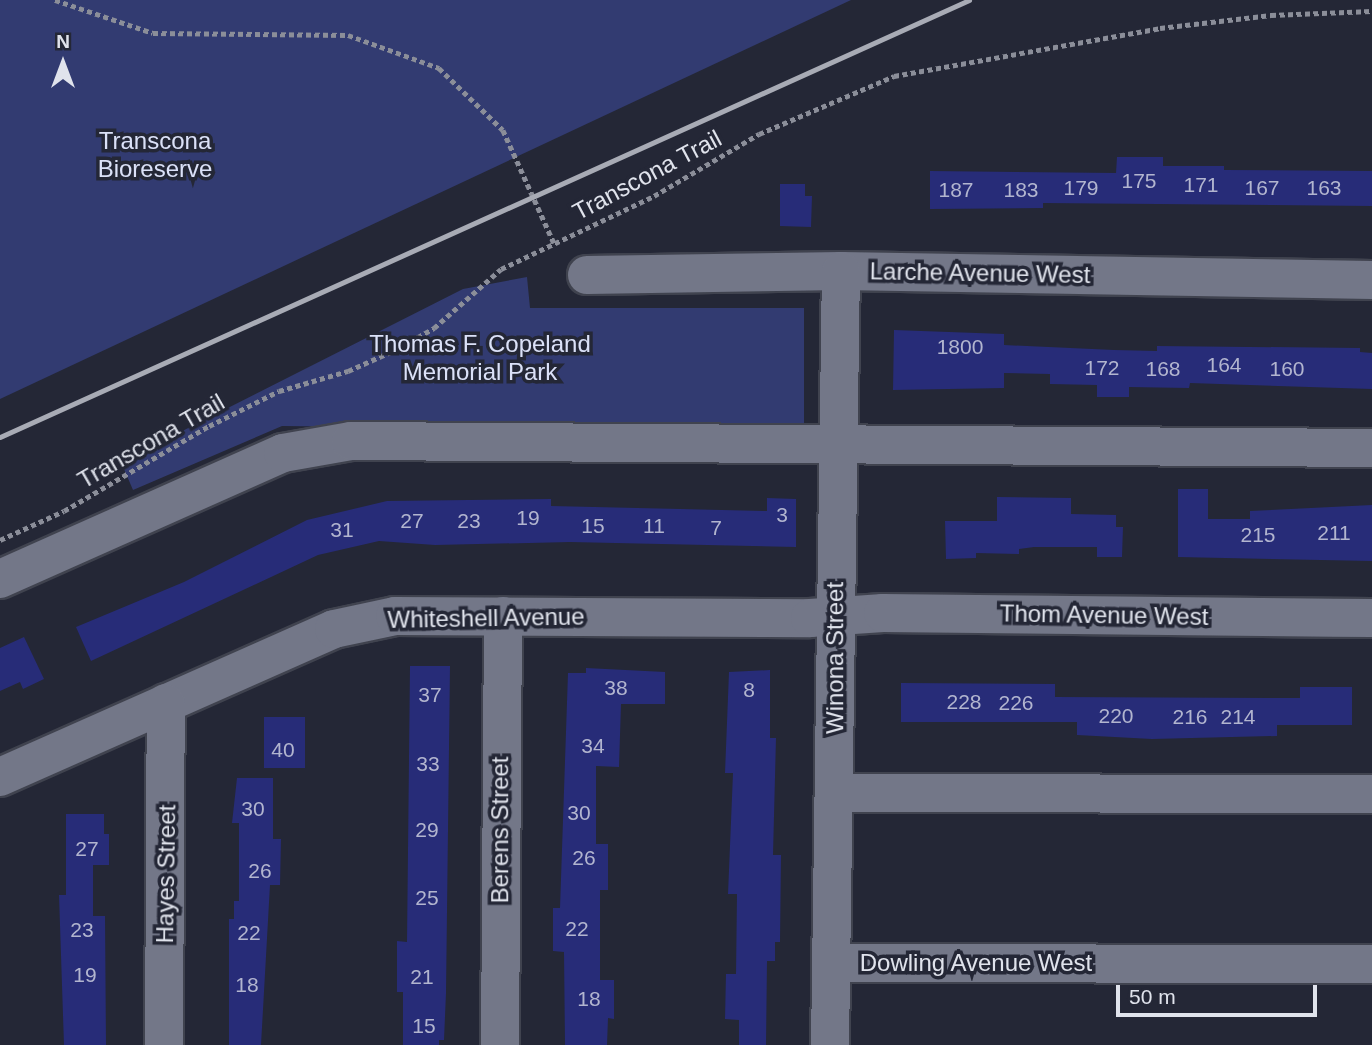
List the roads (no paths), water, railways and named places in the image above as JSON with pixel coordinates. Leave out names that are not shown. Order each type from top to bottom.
[{"type":"street","name":"Larche Avenue West","points":[[587,275],[841,271],[1372,280]]},
{"type":"street","name":"Winona Street","points":[[830,1045],[841,271]]},
{"type":"street","points":[[0,579],[284,453],[351,441],[1372,448]]},
{"type":"street","name":"Thom Avenue West","points":[[836,617],[883,613],[1372,618]]},
{"type":"street","name":"Whiteshell Avenue","points":[[0,777],[334,629],[395,616],[836,617]]},
{"type":"street","name":"Berens Street","points":[[500,1045],[503,616]]},
{"type":"street","name":"Hayes Street","points":[[164,1045],[166,703]]},
{"type":"street","points":[[835,793],[1372,794]]},
{"type":"street","name":"Dowling Avenue West","points":[[831,963],[1372,964]]},
{"type":"railway","points":[[0,437],[969,0]]},
{"type":"park label","name":"Transcona Bioreserve","points":[[155,155]]},
{"type":"park label","name":"Thomas F. Copeland Memorial Park","points":[[480,358]]}]
